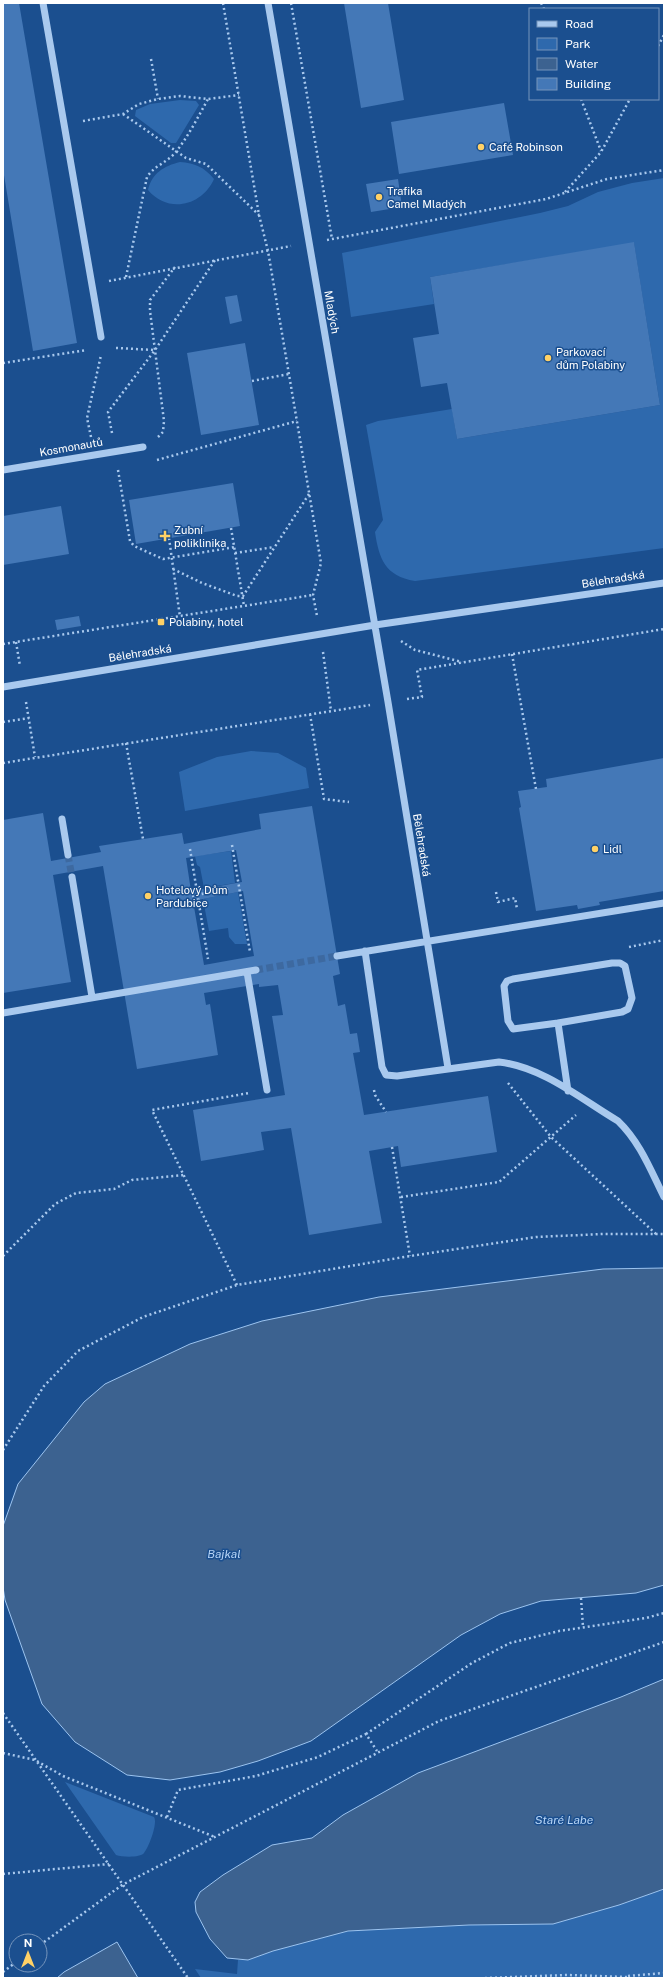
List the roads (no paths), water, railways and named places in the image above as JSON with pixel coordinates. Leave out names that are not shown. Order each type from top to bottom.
[{"type":"street","points":[[43,3],[101,337]]},
{"type":"street","name":"Mladých","points":[[268,3],[375,625]]},
{"type":"street","name":"Kosmonautů","points":[[3,470],[142,447]]},
{"type":"street","name":"Bělehradská","points":[[3,687],[375,625],[664,583]]},
{"type":"street","name":"Bělehradská","points":[[375,625],[448,1068]]},
{"type":"street","points":[[62,819],[68,855]]},
{"type":"street","points":[[72,877],[92,997]]},
{"type":"street","points":[[337,956],[427,940],[520,927],[664,903]]},
{"type":"street","points":[[364,951],[369,991],[384,1073],[393,1077],[485,1062],[499,1062],[524,1066],[568,1090],[618,1121],[628,1130],[636,1142],[664,1198]]},
{"type":"street","points":[[620,963],[625,966],[632,998],[628,1009],[622,1012],[558,1023],[513,1029],[508,1021],[504,986],[507,981],[620,963]]},
{"type":"street","points":[[3,1012],[252,971],[267,1090]]},
{"type":"street","points":[[558,1023],[568,1090]]},
{"type":"water","name":"Bajkal","points":[[664,1268],[664,1585],[636,1593],[541,1601],[500,1614],[461,1635],[311,1741],[258,1761],[220,1772],[170,1780],[127,1775],[75,1742],[42,1704],[5,1600],[3,1587],[3,1526],[18,1484],[84,1402],[105,1384],[190,1344],[262,1321],[379,1297],[603,1269]]},
{"type":"water","name":"Staré Labe","points":[[664,1679],[664,1889],[619,1905],[553,1924],[469,1925],[348,1931],[273,1951],[248,1960],[227,1958],[210,1939],[196,1912],[195,1902],[200,1892],[223,1875],[272,1845],[312,1838],[343,1815],[418,1773],[621,1697]]},
{"type":"water","points":[[117,1942],[138,1978],[57,1978],[64,1972]]},
{"type":"tunnel","points":[[68,855],[72,877]]},
{"type":"tunnel","points":[[256,970],[337,956]]},
{"type":"place","name":"Café Robinson","points":[[481,147]]},
{"type":"place","name":"Trafika Camel Mladých","points":[[379,197]]},
{"type":"place","name":"Parkovací dům Polabiny","points":[[548,358]]},
{"type":"place","name":"Zubní poliklinika","points":[[165,536]]},
{"type":"place","name":"Polabiny, hotel","points":[[161,622]]},
{"type":"place","name":"Lidl","points":[[595,849]]},
{"type":"place","name":"Hotelový Dům Pardubice","points":[[148,896]]}]
